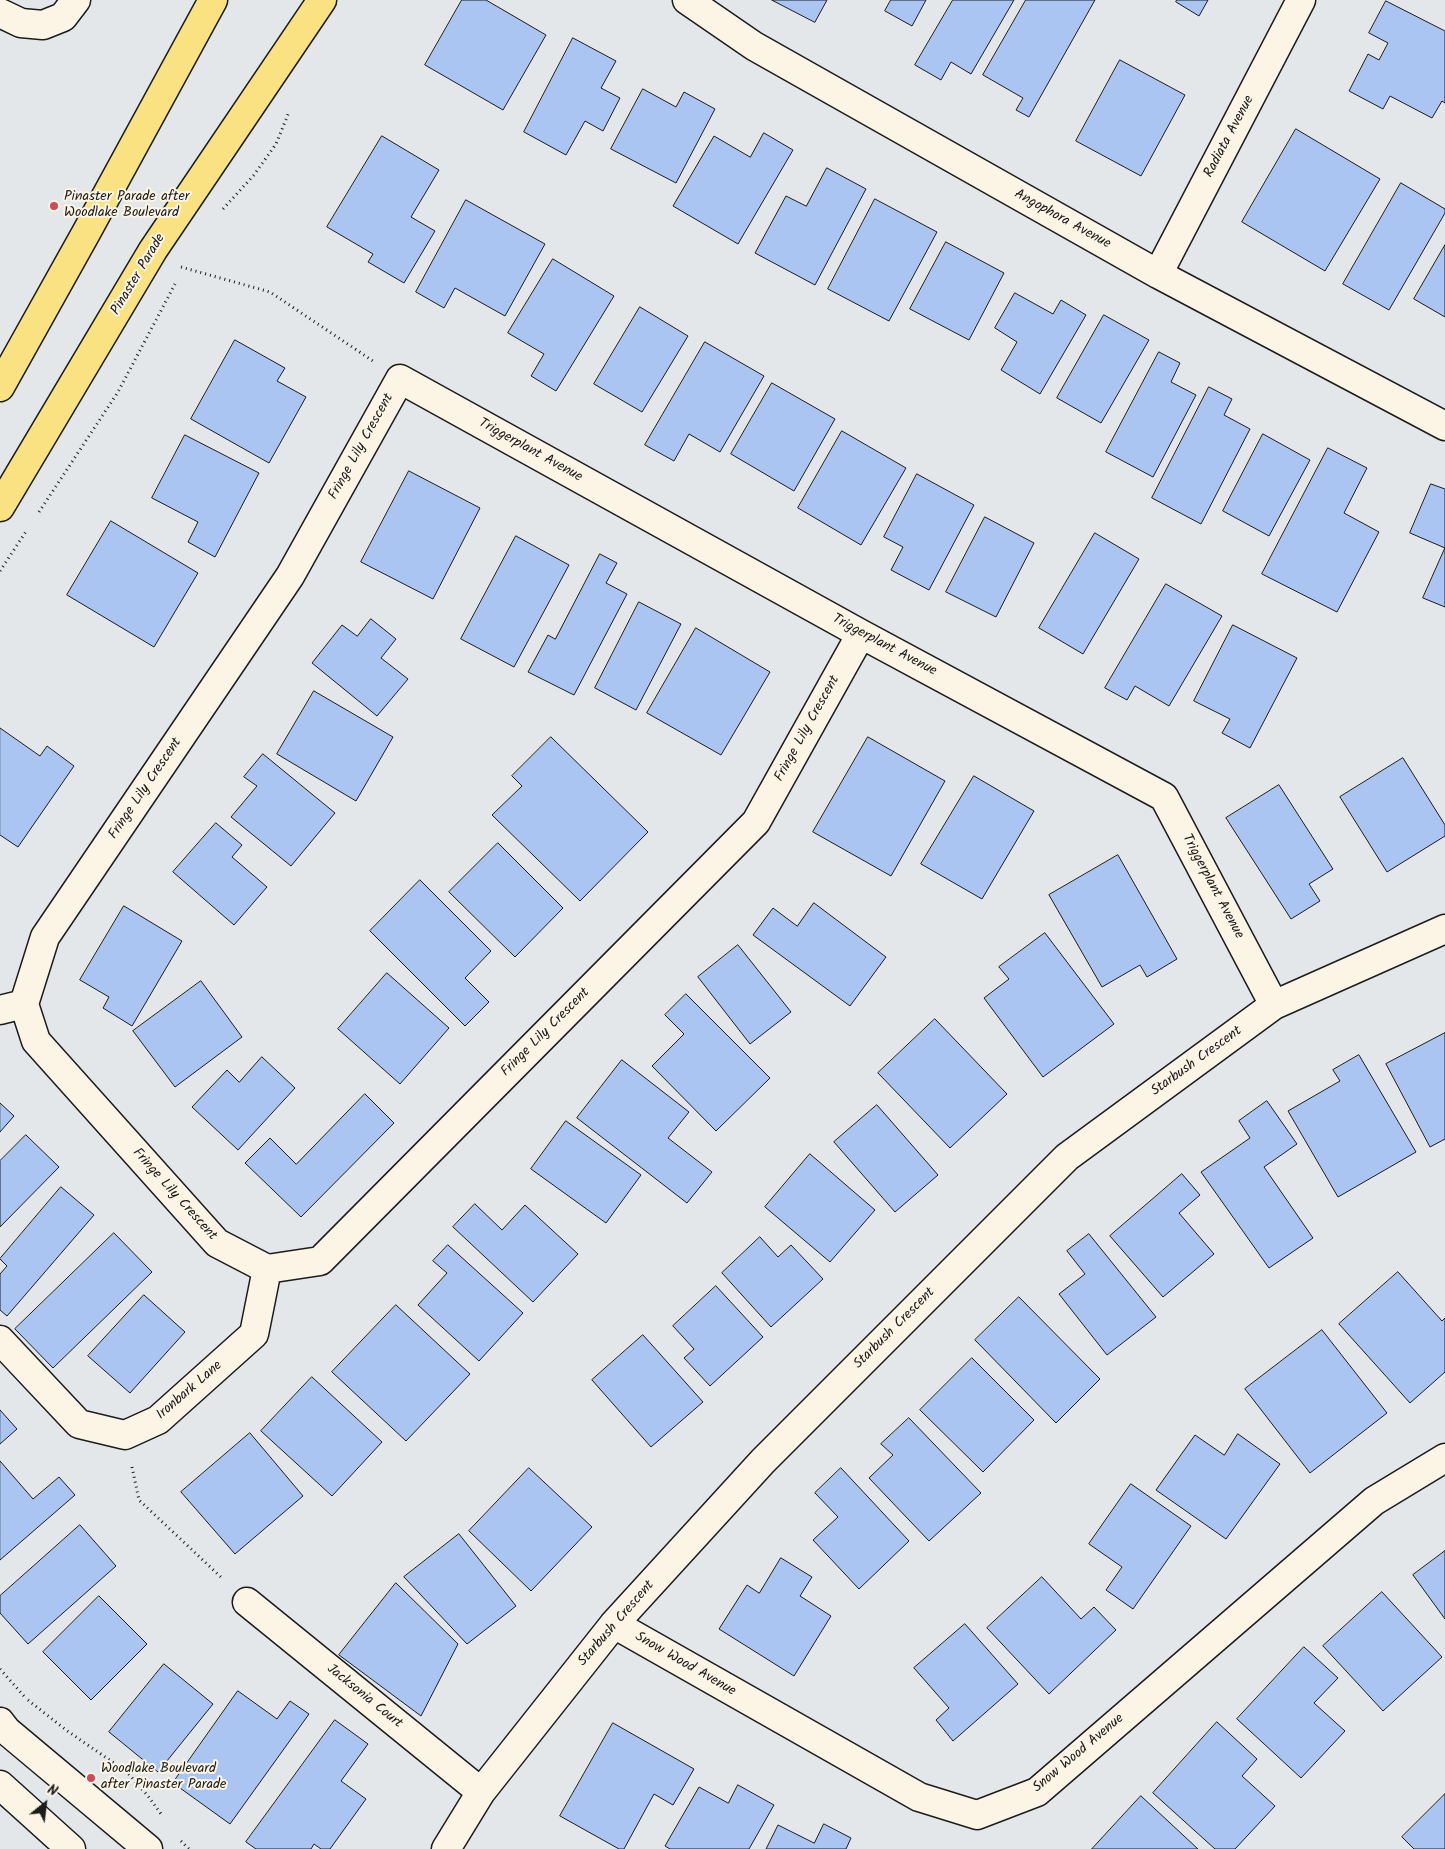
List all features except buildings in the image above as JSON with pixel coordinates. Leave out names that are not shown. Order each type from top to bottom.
[{"type":"main road","points":[[0,387],[86,234],[213,0]]},
{"type":"main road","name":"Pinaster Parade","points":[[0,507],[148,259],[322,0]]},
{"type":"street","points":[[0,13],[21,23],[43,25],[62,17],[76,0]]},
{"type":"street","name":"Angophora Avenue","points":[[687,0],[754,46],[1158,274],[1445,426]]},
{"type":"street","name":"Radiata Avenue","points":[[1158,274],[1301,0]]},
{"type":"street","name":"Triggerplant Avenue","points":[[400,379],[861,634],[1164,797],[1274,1005]]},
{"type":"street","name":"Fringe Lily Crescent","points":[[400,379],[290,576],[45,937],[12,1007],[36,1041],[216,1243],[267,1269],[320,1261],[756,822],[861,634]]},
{"type":"street","name":"Starbush Crescent","points":[[446,1849],[481,1792],[614,1624],[763,1461],[1066,1158],[1274,1005],[1445,929]]},
{"type":"street","name":"Ironbark Lane","points":[[125,1435],[158,1420],[254,1334],[267,1269]]},
{"type":"street","points":[[0,1340],[80,1424],[125,1435]]},
{"type":"street","name":"Snow Wood Avenue","points":[[614,1624],[919,1797],[978,1815],[1037,1792],[1374,1501],[1445,1458]]},
{"type":"street","name":"Jacksonia Court","points":[[247,1602],[481,1792]]},
{"type":"street","points":[[0,1722],[7,1731],[148,1849]]},
{"type":"street","points":[[0,1786],[71,1849]]},
{"type":"path","points":[[223,210],[254,175],[276,144],[292,104]]},
{"type":"path","points":[[148,259],[270,292],[400,379]]},
{"type":"path","points":[[180,275],[188,261]]},
{"type":"path","points":[[38,514],[118,392],[176,281]]},
{"type":"path","points":[[0,571],[32,522]]},
{"type":"path","points":[[125,1435],[139,1500],[247,1602]]},
{"type":"path","points":[[0,1669],[28,1700],[66,1730],[127,1772],[148,1796],[165,1820]]},
{"type":"path","points":[[176,1837],[189,1849]]},
{"type":"place","name":"Pinaster Parade after Woodlake Boulevard","points":[[54,206]]},
{"type":"place","name":"Woodlake Boulevard after Pinaster Parade","points":[[91,1778]]}]
